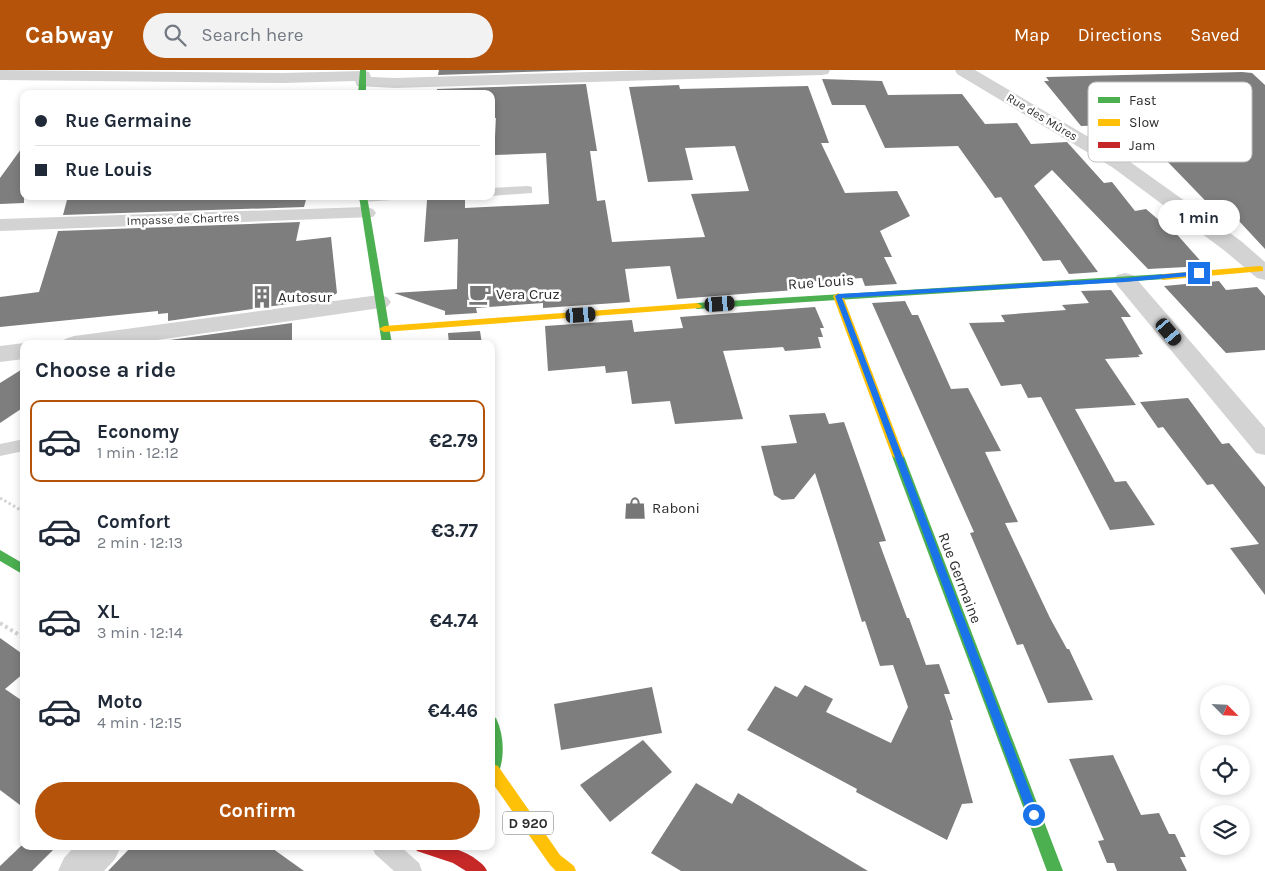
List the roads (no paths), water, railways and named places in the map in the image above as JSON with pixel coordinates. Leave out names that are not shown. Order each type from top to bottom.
[{"type":"street","points":[[0,76],[283,78],[415,82],[822,70]]},
{"type":"street","name":"Rue des Mûres","points":[[963,70],[1088,145]]},
{"type":"street","name":"Rue des Mûres","points":[[1117,162],[1236,249],[1263,263]]},
{"type":"street","points":[[364,202],[386,340]]},
{"type":"street","name":"Impasse de Chartres","points":[[0,225],[364,202]]},
{"type":"street","name":"Rue Louis","points":[[384,329],[838,296],[1125,280],[1263,263]]},
{"type":"street","points":[[1125,280],[1265,446]]},
{"type":"street","name":"Rue Germaine","points":[[838,296],[1054,871]]},
{"type":"street","points":[[103,340],[379,302]]},
{"type":"street","points":[[0,354],[20,352]]},
{"type":"street","points":[[0,555],[20,568]]},
{"type":"street","points":[[495,739],[497,747],[495,757]]},
{"type":"street","name":"D 920","points":[[495,777],[555,860],[568,871]]},
{"type":"street","points":[[78,871],[98,850]]},
{"type":"street","points":[[436,850],[457,856],[479,871]]},
{"type":"lane","points":[[495,192],[528,190]]},
{"type":"lane","points":[[0,450],[20,446]]},
{"type":"lane","points":[[387,850],[411,871]]},
{"type":"place","name":"Vera Cruz","points":[[480,294]]},
{"type":"place","name":"Autosur","points":[[262,297]]},
{"type":"place","name":"Raboni","points":[[635,508]]}]
